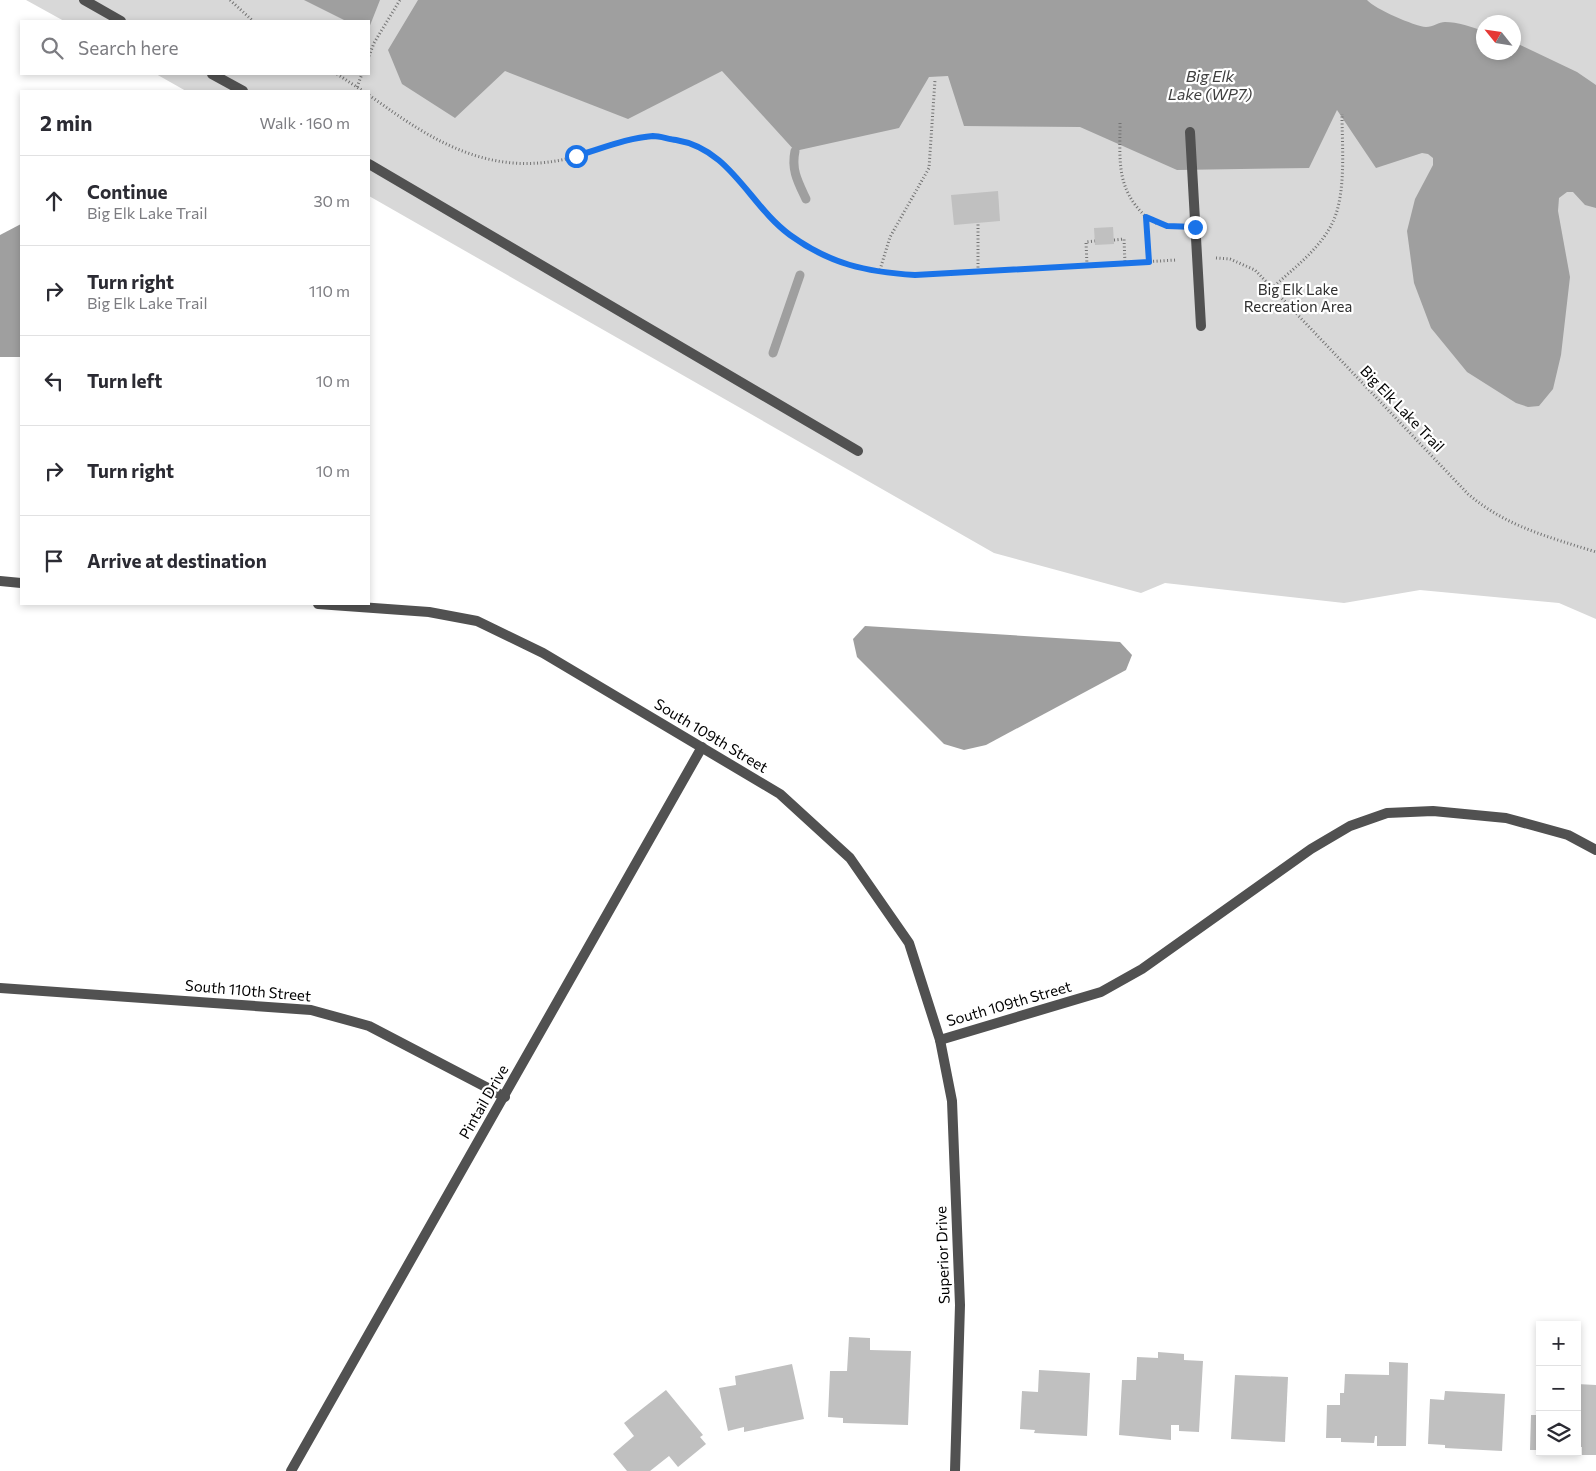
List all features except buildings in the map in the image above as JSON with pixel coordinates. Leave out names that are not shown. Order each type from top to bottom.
[{"type":"street","points":[[84,0],[119,20]]},
{"type":"street","points":[[214,75],[241,90]]},
{"type":"street","points":[[1190,132],[1201,326]]},
{"type":"street","points":[[370,165],[858,451]]},
{"type":"street","points":[[0,582],[20,583]]},
{"type":"street","name":"South 109th Street","points":[[332,605],[430,612],[478,621],[543,652],[780,794],[850,858],[909,943],[940,1040],[1102,992],[1142,969],[1311,849],[1350,826],[1387,813],[1433,811],[1506,818],[1568,835],[1596,850]]},
{"type":"street","name":"Pintail Drive","points":[[291,1471],[702,747]]},
{"type":"street","name":"South 110th Street","points":[[0,988],[311,1010],[369,1026],[505,1097]]},
{"type":"street","name":"Superior Drive","points":[[940,1040],[952,1100],[960,1304],[954,1471]]},
{"type":"path","points":[[230,0],[252,20]]},
{"type":"path","points":[[370,53],[374,43],[400,0]]},
{"type":"path","points":[[339,75],[362,90]]},
{"type":"path","points":[[357,87],[362,75]]},
{"type":"path","points":[[879,273],[890,237],[929,168],[935,80]]},
{"type":"path","points":[[370,96],[444,145],[488,160],[533,164],[576,156],[624,141],[654,136],[686,142],[716,157],[739,178],[765,210],[788,234],[815,251],[846,265],[879,273],[915,275],[1186,260]]},
{"type":"path","points":[[1272,288],[1314,250],[1335,217],[1342,178],[1342,114]]},
{"type":"path","points":[[1120,123],[1120,169],[1122,184],[1128,196],[1146,217],[1167,226],[1195,227]]},
{"type":"path","points":[[1146,217],[1149,262]]},
{"type":"path","points":[[978,223],[978,272]]},
{"type":"path","points":[[1114,240],[1124,239],[1125,263]]},
{"type":"path","points":[[1087,265],[1086,242],[1095,241]]},
{"type":"path","name":"Big Elk Lake Trail","points":[[1210,258],[1230,259],[1255,270],[1468,494],[1488,511],[1526,530],[1596,552]]},
{"type":"green space","name":"Big Elk Lake Recreation Area","points":[[26,0],[1596,0],[1596,619],[1559,603],[1420,590],[1344,603],[1165,583],[1141,593],[994,553],[370,197],[370,90],[184,90],[158,75],[370,75],[370,20],[62,20]]},
{"type":"water","points":[[304,0],[380,0],[370,25],[370,20],[344,20]]},
{"type":"water","name":"Big Elk Lake (WP7)","points":[[418,0],[1367,0],[1386,12],[1420,26],[1429,27],[1445,22],[1476,28],[1476,60],[1521,60],[1521,45],[1577,72],[1596,85],[1596,208],[1585,205],[1573,192],[1567,192],[1559,198],[1558,211],[1570,277],[1561,355],[1553,389],[1539,406],[1528,407],[1516,403],[1467,372],[1431,328],[1414,283],[1407,231],[1415,199],[1433,165],[1433,158],[1428,154],[1422,153],[1376,168],[1337,110],[1309,168],[1177,170],[1080,127],[964,126],[948,76],[929,77],[899,128],[795,151],[722,71],[628,119],[505,71],[455,118],[402,84],[388,50]]},
{"type":"water","points":[[20,225],[20,357],[0,357],[0,235]]},
{"type":"water","points":[[865,626],[1120,642],[1132,655],[1126,670],[986,745],[964,750],[944,744],[857,657],[853,639]]},
{"type":"waterway","points":[[795,151],[795,170],[806,199]]},
{"type":"waterway","points":[[773,353],[800,275]]},
{"type":"route","points":[[576,156],[624,141],[654,136],[686,142],[716,157],[739,178],[765,210],[788,234],[815,251],[846,265],[879,273],[915,275],[1149,262],[1146,217],[1156,223],[1167,226],[1178,228],[1195,227]]}]
